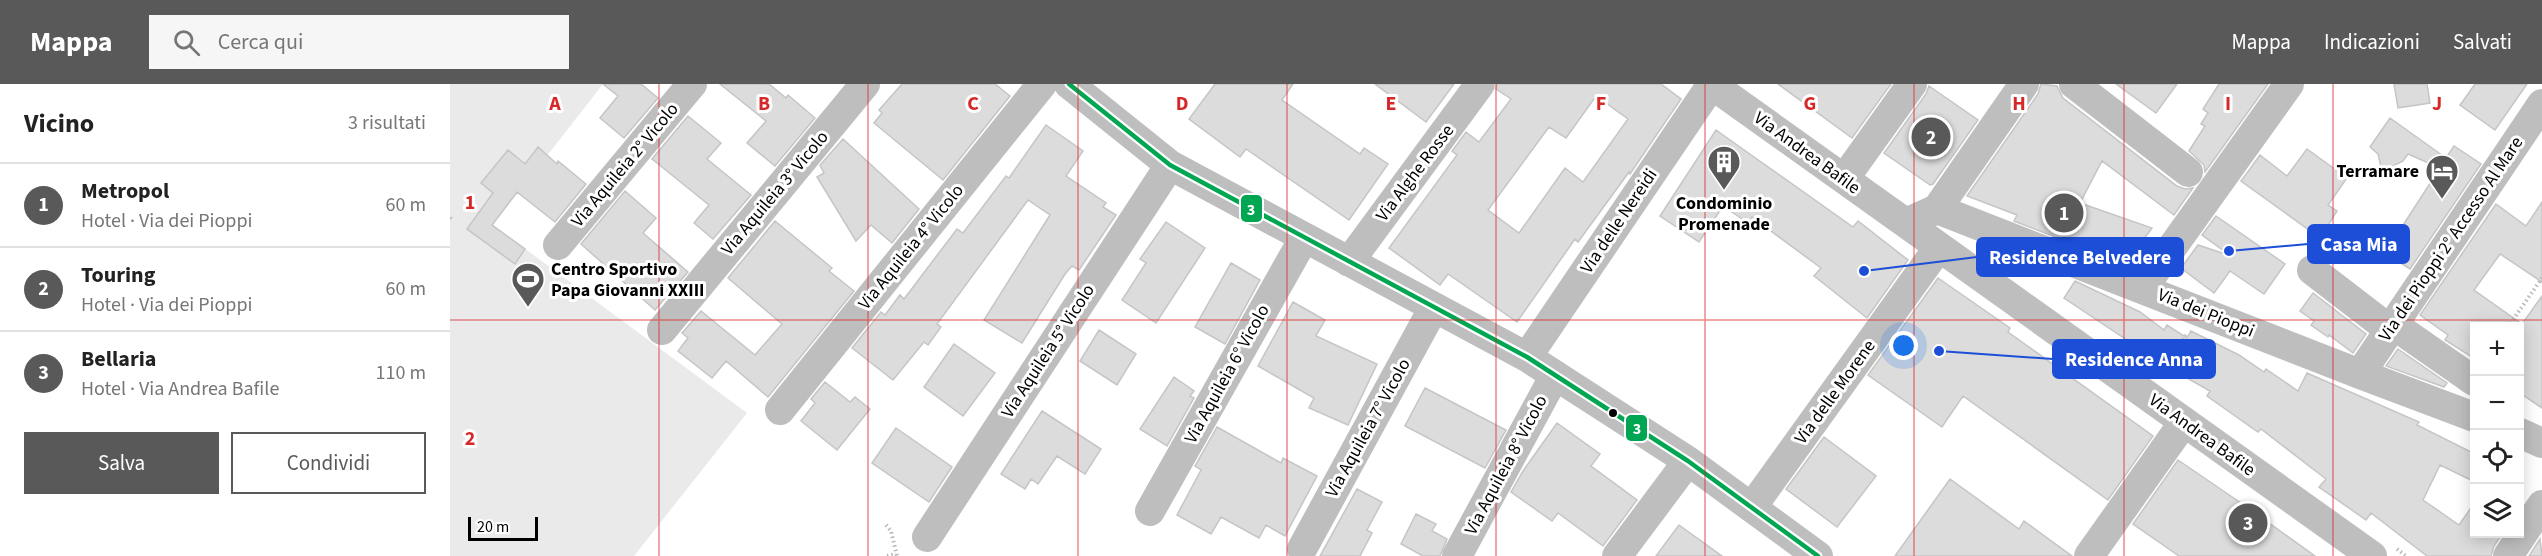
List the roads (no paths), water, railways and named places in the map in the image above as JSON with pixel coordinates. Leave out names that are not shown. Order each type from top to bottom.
[{"type":"street","name":"Via Aquileia 2° Vicolo","points":[[558,245],[692,84]]},
{"type":"street","name":"Via Aquileia 3° Vicolo","points":[[662,330],[865,84]]},
{"type":"street","name":"Via Aquileia 4° Vicolo","points":[[780,410],[1042,84]]},
{"type":"street","points":[[1069,84],[1170,165],[1527,357],[1688,460],[1818,556]]},
{"type":"street","name":"Via Alghe Rosse","points":[[1349,262],[1480,84]]},
{"type":"street","name":"Via Andrea Bafile","points":[[1712,84],[2372,556]]},
{"type":"street","name":"Via delle Nereidi","points":[[1527,357],[1712,84]]},
{"type":"street","points":[[1844,180],[1912,84]]},
{"type":"street","points":[[1906,223],[1937,209],[2024,84]]},
{"type":"street","points":[[2074,84],[2188,172]]},
{"type":"street","points":[[2143,288],[2289,84]]},
{"type":"street","name":"Via dei Pioppi 2° Accesso Al Mare","points":[[2360,374],[2394,329],[2542,104]]},
{"type":"street","name":"Via Aquileia 5° Vicolo","points":[[927,537],[1170,165]]},
{"type":"street","name":"Via dei Pioppi","points":[[1937,209],[2470,415]]},
{"type":"street","name":"Via Aquileia 6° Vicolo","points":[[1150,511],[1304,238]]},
{"type":"street","name":"Via delle Morene","points":[[1752,507],[1939,247]]},
{"type":"street","points":[[2312,270],[2394,329],[2470,378]]},
{"type":"street","name":"Via Aquileia 7° Vicolo","points":[[1302,549],[1434,307]]},
{"type":"street","name":"Via Aquileia 8° Vicolo","points":[[1457,556],[1555,375]]},
{"type":"street","points":[[2089,556],[2184,422]]},
{"type":"street","points":[[1617,556],[1688,460]]},
{"type":"street","points":[[2508,556],[2542,505]]},
{"type":"place","name":"Touring","points":[[1931,137]]},
{"type":"place","name":"Condominio Promenade","points":[[1724,191]]},
{"type":"place","name":"Terramare","points":[[2442,200]]},
{"type":"place","name":"Metropol","points":[[2064,213]]},
{"type":"place","name":"Casa Mia","points":[[2229,251]]},
{"type":"place","name":"Residence Belvedere","points":[[1864,271]]},
{"type":"place","name":"Centro Sportivo Papa Giovanni XXIII","points":[[528,308]]},
{"type":"place","name":"Residence Anna","points":[[1939,351]]},
{"type":"place","name":"Bellaria","points":[[2248,523]]}]
